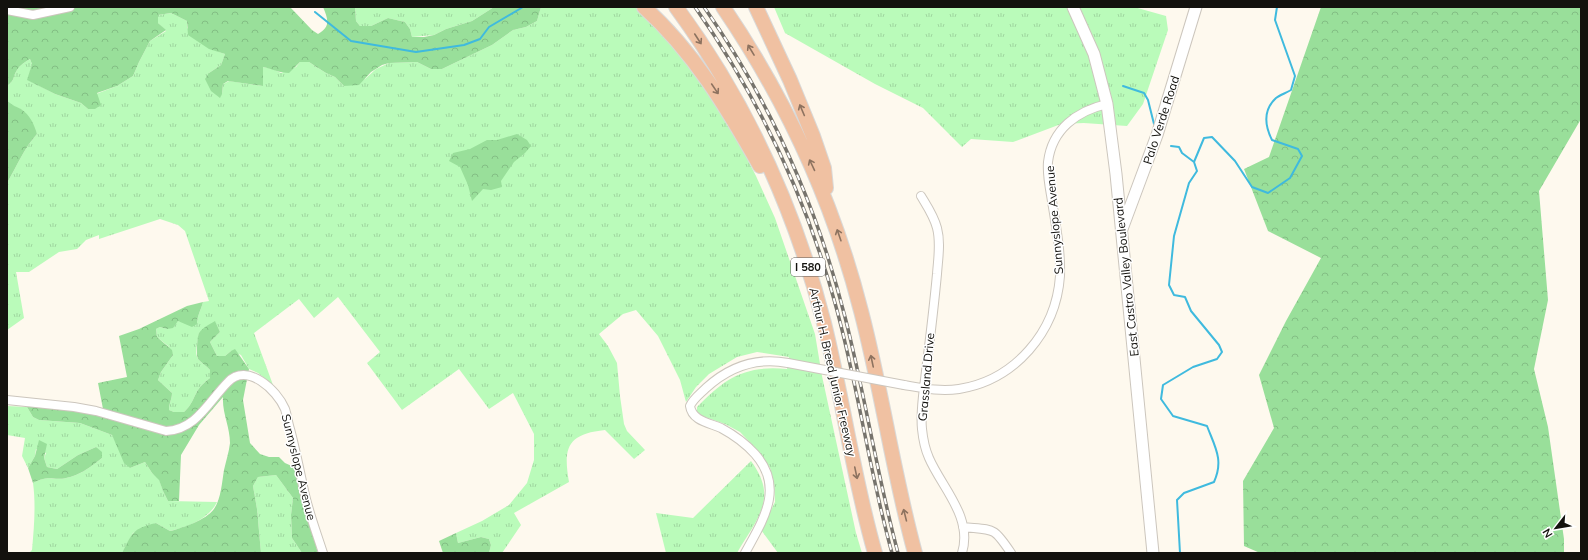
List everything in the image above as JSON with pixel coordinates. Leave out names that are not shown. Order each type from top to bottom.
[{"type":"highway","points":[[644,7],[675,38],[706,76],[730,114],[794,227]]},
{"type":"highway","name":"Arthur H. Breed Junior Freeway","points":[[676,7],[716,66],[747,121],[770,167],[794,227],[813,282],[824,323],[863,506],[875,553]]},
{"type":"highway","points":[[723,7],[749,46],[779,98],[805,150],[827,200],[849,267],[864,324],[899,489],[915,553]]},
{"type":"highway","points":[[756,7],[788,76],[813,136],[824,168],[827,200]]},
{"type":"main road","name":"East Castro Valley Boulevard","points":[[1073,7],[1094,54],[1107,104],[1122,231],[1153,553]]},
{"type":"main road","name":"Palo Verde Road","points":[[1122,231],[1157,135],[1196,7]]},
{"type":"street","points":[[7,10],[33,15],[70,7]]},
{"type":"street","name":"Sunnyslope Avenue","points":[[745,553],[767,508],[771,491],[768,474],[761,461],[751,449],[737,438],[722,429],[701,420],[693,414],[690,406],[694,399],[713,381],[732,369],[756,362],[769,361],[788,363],[924,389],[960,389],[989,380],[1016,363],[1028,352],[1047,324],[1054,309],[1060,276],[1059,255],[1048,176],[1048,161],[1052,147],[1062,129],[1076,116],[1085,111],[1107,104]]},
{"type":"street","name":"Grassland Drive","points":[[921,196],[934,217],[938,229],[939,242],[924,389],[922,427],[926,450],[933,466],[954,501],[963,527],[965,538],[962,553]]},
{"type":"street","name":"Sunnyslope Avenue","points":[[7,400],[74,407],[96,411],[166,431],[173,431],[187,426],[194,421],[233,377],[246,375],[252,377],[262,382],[271,390],[285,409],[298,459],[303,487],[323,553]]},
{"type":"street","points":[[963,527],[988,529],[999,535],[1011,553]]},
{"type":"green space","points":[[7,7],[290,7],[312,30],[318,34],[327,26],[327,19],[323,7],[355,7],[356,21],[360,26],[371,26],[388,18],[405,22],[410,29],[412,37],[424,37],[434,35],[446,29],[472,21],[494,7],[541,7],[537,21],[526,27],[513,30],[492,45],[442,69],[431,69],[417,62],[389,63],[382,65],[371,72],[359,85],[344,86],[335,77],[309,62],[300,62],[289,73],[279,72],[263,67],[263,86],[228,81],[223,84],[220,98],[211,91],[205,79],[209,73],[221,65],[225,54],[209,49],[188,35],[187,21],[171,13],[158,15],[158,23],[166,30],[150,41],[133,76],[117,86],[97,93],[101,105],[95,109],[88,109],[81,103],[55,94],[27,80],[32,64],[30,59],[24,62],[13,80],[7,86]]},
{"type":"green space","points":[[355,7],[494,7],[472,21],[446,29],[434,35],[412,37],[410,29],[405,22],[388,18],[371,26],[360,26],[356,21]]},
{"type":"green space","points":[[541,7],[636,7],[650,18],[691,63],[725,115],[756,176],[775,218],[815,334],[822,376],[856,533],[862,553],[778,553],[761,530],[775,502],[774,482],[770,468],[759,452],[740,432],[725,424],[702,416],[697,412],[697,407],[717,388],[727,381],[747,372],[759,369],[787,369],[789,357],[757,352],[737,357],[709,374],[696,387],[686,402],[680,380],[658,336],[636,310],[623,314],[599,334],[608,346],[617,363],[624,424],[627,431],[645,450],[634,459],[605,430],[582,435],[575,439],[570,445],[568,452],[567,470],[569,482],[514,513],[521,525],[502,553],[489,553],[491,545],[489,539],[481,537],[458,543],[456,533],[482,521],[509,505],[527,483],[534,460],[534,434],[513,393],[489,409],[459,369],[402,410],[367,363],[380,352],[338,297],[314,318],[299,299],[254,333],[273,385],[258,373],[249,369],[241,355],[231,351],[225,356],[217,356],[210,342],[220,332],[215,322],[199,333],[196,350],[197,356],[198,359],[210,370],[210,378],[199,388],[191,404],[184,412],[174,412],[169,410],[172,393],[158,380],[161,372],[173,355],[168,346],[157,337],[156,329],[160,327],[167,329],[178,321],[197,324],[203,302],[209,301],[185,231],[178,225],[160,219],[99,239],[99,235],[86,240],[77,249],[59,252],[29,272],[16,272],[24,318],[7,330],[7,183],[24,151],[37,134],[22,110],[11,105],[7,100],[7,86],[13,80],[18,68],[28,60],[30,59],[32,64],[28,80],[55,94],[81,103],[88,109],[96,94],[117,86],[133,76],[150,41],[166,31],[158,23],[158,15],[171,13],[187,21],[187,28],[219,52],[225,54],[221,65],[209,73],[222,94],[223,84],[229,81],[263,86],[263,67],[273,69],[281,73],[296,67],[300,62],[309,62],[335,77],[344,86],[365,79],[376,69],[389,63],[417,62],[431,69],[442,69],[492,45],[513,30],[526,27],[537,21]]},
{"type":"green space","points":[[774,7],[1134,7],[1166,16],[1168,30],[1143,104],[1127,126],[1084,123],[1061,124],[1013,142],[971,139],[962,147],[923,108],[875,84],[785,33]]},
{"type":"green space","points":[[1321,7],[1581,7],[1581,119],[1539,191],[1548,300],[1534,369],[1548,427],[1564,539],[1564,553],[1260,553],[1244,546],[1243,481],[1274,428],[1259,375],[1286,321],[1321,258],[1268,231],[1244,169],[1269,157]]},
{"type":"green space","points":[[7,100],[27,114],[33,123],[37,134],[24,151],[7,183]]},
{"type":"green space","points":[[517,134],[527,140],[531,146],[514,162],[501,181],[502,187],[491,190],[483,189],[472,201],[468,185],[460,167],[449,161],[453,153],[470,149],[487,140],[497,140]]},
{"type":"green space","points":[[203,302],[197,324],[192,327],[178,321],[173,328],[167,329],[160,327],[156,329],[157,337],[172,350],[173,355],[161,372],[158,380],[172,393],[169,410],[174,412],[184,412],[191,404],[199,388],[210,378],[210,370],[198,359],[197,342],[200,331],[215,321],[220,332],[210,342],[217,356],[225,356],[235,349],[249,369],[243,400],[250,443],[260,454],[269,457],[279,457],[285,463],[294,467],[318,553],[302,553],[292,538],[291,515],[293,498],[276,475],[258,477],[253,486],[257,509],[261,553],[122,553],[134,532],[142,527],[156,523],[170,531],[188,526],[206,517],[214,509],[220,495],[230,443],[223,397],[199,425],[181,455],[179,501],[168,501],[159,480],[152,473],[145,462],[130,468],[124,463],[112,435],[80,423],[39,420],[33,417],[27,407],[58,407],[95,413],[103,409],[98,383],[127,377],[119,336],[139,329],[187,306]]},
{"type":"green space","points":[[7,406],[27,407],[33,417],[39,420],[80,423],[112,435],[130,468],[145,462],[152,473],[159,479],[168,501],[217,502],[209,513],[191,525],[170,531],[156,523],[133,533],[122,553],[29,553],[32,550],[34,525],[33,483],[47,478],[61,479],[71,477],[85,470],[102,458],[96,447],[78,455],[57,469],[47,467],[44,458],[46,453],[36,449],[35,456],[28,468],[22,456],[25,438],[7,435]]},
{"type":"green space","points":[[39,440],[47,444],[44,458],[47,467],[57,469],[78,455],[96,447],[102,452],[102,458],[85,470],[71,477],[61,479],[47,478],[33,483],[28,468],[35,456]]},
{"type":"green space","points":[[751,461],[759,474],[763,486],[764,498],[758,519],[737,553],[666,553],[656,513],[693,518]]},
{"type":"green space","points":[[276,475],[293,498],[291,515],[292,538],[302,553],[261,553],[257,509],[253,486],[258,477]]},
{"type":"green space","points":[[456,533],[458,543],[481,537],[489,539],[491,545],[489,553],[443,553],[439,541]]},
{"type":"waterway","points":[[315,12],[351,41],[416,52],[464,45],[480,39],[489,27],[523,7]]},
{"type":"waterway","points":[[1180,553],[1177,500],[1184,493],[1214,482],[1217,474],[1218,460],[1207,426],[1173,416],[1161,399],[1163,385],[1193,367],[1217,359],[1222,352],[1219,345],[1191,311],[1185,297],[1174,295],[1169,285],[1174,236],[1189,183],[1197,171],[1194,162],[1204,138],[1212,137],[1235,161],[1252,187],[1268,193],[1290,178],[1302,156],[1298,149],[1272,140],[1267,124],[1266,118],[1269,108],[1276,98],[1291,90],[1295,76],[1275,20],[1277,7]]},
{"type":"waterway","points":[[1123,86],[1144,93],[1148,100],[1154,124]]},
{"type":"waterway","points":[[1171,146],[1179,147],[1182,153],[1194,162]]},
{"type":"railway","points":[[695,7],[718,41],[759,112],[795,186],[810,225],[835,303],[843,334],[892,553]]},
{"type":"railway","points":[[704,7],[750,79],[770,117],[789,156],[820,235],[834,276],[845,317],[898,553]]}]
